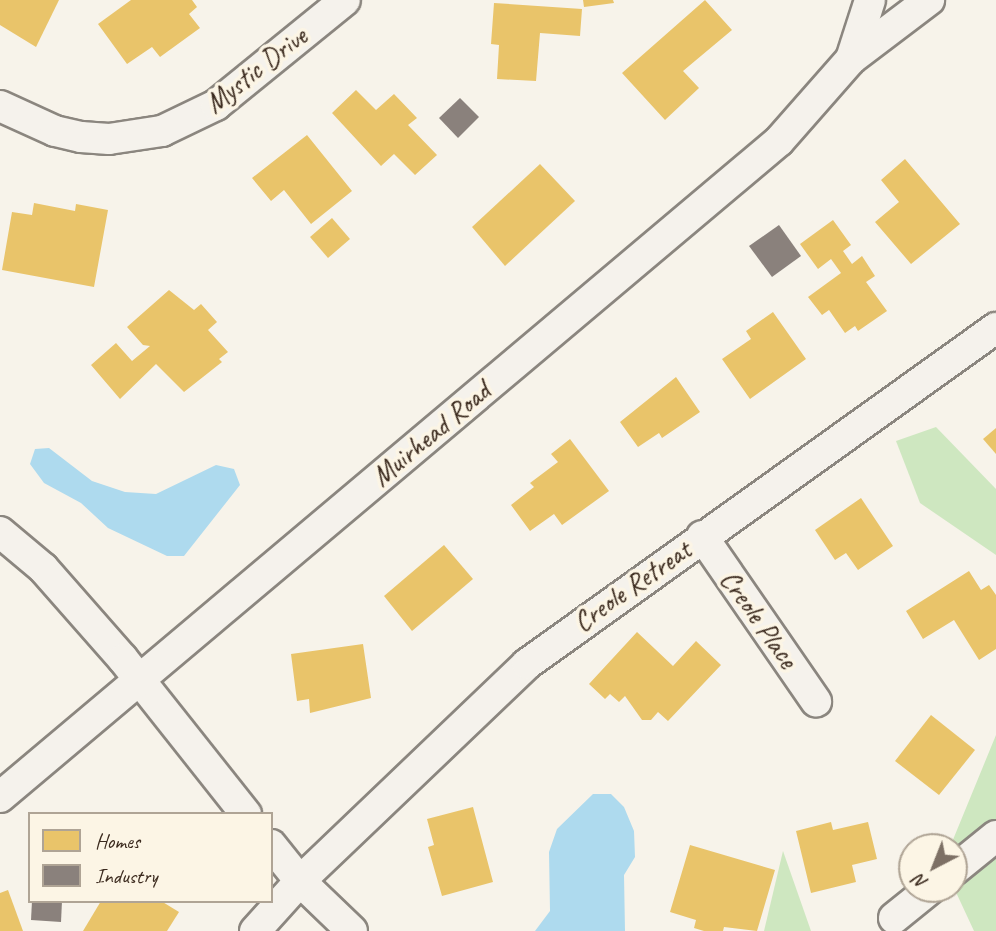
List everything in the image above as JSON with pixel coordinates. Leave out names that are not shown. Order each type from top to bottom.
[{"type":"street","name":"Mystic Drive","points":[[0,106],[43,127],[81,137],[109,139],[162,131],[216,106],[345,0]]},
{"type":"street","name":"Muirhead Road","points":[[851,59],[870,0]]},
{"type":"street","name":"Muirhead Road","points":[[0,797],[779,141],[851,59],[929,0]]},
{"type":"street","name":"Creole Retreat","points":[[255,931],[300,881],[527,664],[702,536],[996,328]]},
{"type":"street","points":[[0,533],[43,568],[140,680],[244,812]]},
{"type":"street","name":"Creole Place","points":[[702,536],[816,701]]},
{"type":"street","points":[[968,859],[996,836]]},
{"type":"street","points":[[273,847],[300,881],[352,931]]},
{"type":"street","points":[[894,918],[913,903]]},
{"type":"green space","points":[[936,427],[996,489],[996,555],[920,503],[896,441]]},
{"type":"green space","points":[[996,735],[996,931],[974,931],[961,903],[968,903],[968,833],[956,833]]},
{"type":"green space","points":[[783,851],[811,931],[764,931]]},
{"type":"water","points":[[49,448],[92,481],[125,492],[156,494],[216,465],[234,469],[240,485],[184,556],[167,556],[108,528],[81,503],[44,483],[30,464],[35,449]]},
{"type":"water","points":[[593,794],[611,794],[624,807],[634,831],[635,857],[624,875],[625,931],[535,931],[550,911],[549,852],[557,829]]},
{"type":"building: Homes","points":[[0,0],[59,0],[36,47],[0,25]]},
{"type":"building: Homes","points":[[131,0],[192,0],[197,7],[189,14],[200,28],[160,57],[152,47],[127,64],[98,24]]},
{"type":"building: Homes","points":[[583,0],[613,0],[614,3],[584,7]]},
{"type":"building: Homes","points":[[705,0],[732,30],[683,71],[699,88],[665,120],[622,73]]},
{"type":"building: Homes","points":[[494,3],[582,9],[580,36],[540,33],[536,81],[497,79],[499,45],[491,44]]},
{"type":"building: Homes","points":[[356,90],[376,110],[394,94],[417,118],[408,125],[437,155],[415,175],[394,154],[381,166],[332,113]]},
{"type":"building: Homes","points":[[307,135],[352,191],[311,224],[284,190],[271,201],[252,178]]},
{"type":"building: Homes","points":[[905,159],[960,224],[911,264],[875,222],[899,202],[881,180]]},
{"type":"building: Homes","points":[[540,164],[575,201],[505,266],[472,227]]},
{"type":"building: Homes","points":[[34,203],[75,211],[76,204],[108,210],[94,287],[2,270],[12,212],[32,215]]},
{"type":"building: Homes","points":[[332,218],[350,239],[328,258],[310,237]]},
{"type":"building: Homes","points":[[833,220],[851,245],[843,251],[852,264],[862,256],[875,276],[866,282],[887,311],[858,331],[855,326],[845,333],[829,310],[822,315],[808,297],[841,273],[831,259],[818,269],[800,244]]},
{"type":"building: Homes","points":[[169,290],[194,310],[201,304],[217,322],[208,330],[228,352],[219,359],[222,362],[184,392],[156,364],[120,399],[91,365],[116,343],[132,361],[150,346],[143,345],[127,327]]},
{"type":"building: Homes","points":[[773,312],[806,359],[750,399],[722,359],[751,339],[746,331]]},
{"type":"building: Homes","points":[[676,377],[700,412],[662,438],[659,433],[638,447],[620,422]]},
{"type":"building: Homes","points":[[996,428],[996,454],[983,439]]},
{"type":"building: Homes","points":[[570,439],[609,491],[562,525],[554,514],[530,531],[511,505],[534,487],[530,483],[558,462],[551,454]]},
{"type":"building: Homes","points":[[861,498],[893,546],[858,570],[846,553],[835,560],[815,530]]},
{"type":"building: Homes","points":[[444,545],[473,579],[412,631],[384,596]]},
{"type":"building: Homes","points":[[969,571],[981,590],[989,585],[996,595],[996,649],[979,660],[954,620],[923,639],[906,611]]},
{"type":"building: Homes","points":[[637,632],[673,666],[696,641],[721,665],[668,721],[658,712],[651,720],[642,720],[625,696],[619,702],[610,694],[605,699],[589,684]]},
{"type":"building: Homes","points":[[363,644],[371,698],[310,713],[309,699],[297,701],[291,654]]},
{"type":"building: Homes","points":[[931,715],[975,750],[939,795],[895,761]]},
{"type":"building: Homes","points":[[473,807],[493,882],[442,896],[428,847],[434,845],[427,819]]},
{"type":"building: Homes","points":[[831,822],[833,830],[868,822],[877,859],[852,865],[856,882],[811,893],[796,831]]},
{"type":"building: Homes","points":[[690,845],[775,870],[757,931],[724,927],[723,931],[704,931],[694,928],[696,920],[670,912]]},
{"type":"building: Homes","points":[[8,890],[23,931],[0,931],[0,893]]},
{"type":"building: Homes","points":[[100,903],[164,903],[179,912],[167,931],[83,931]]},
{"type":"building: Industry","points":[[460,98],[479,117],[458,138],[439,118]]},
{"type":"building: Industry","points":[[779,225],[801,256],[772,277],[749,246]]},
{"type":"building: Industry","points":[[32,903],[62,903],[61,922],[31,920]]}]
